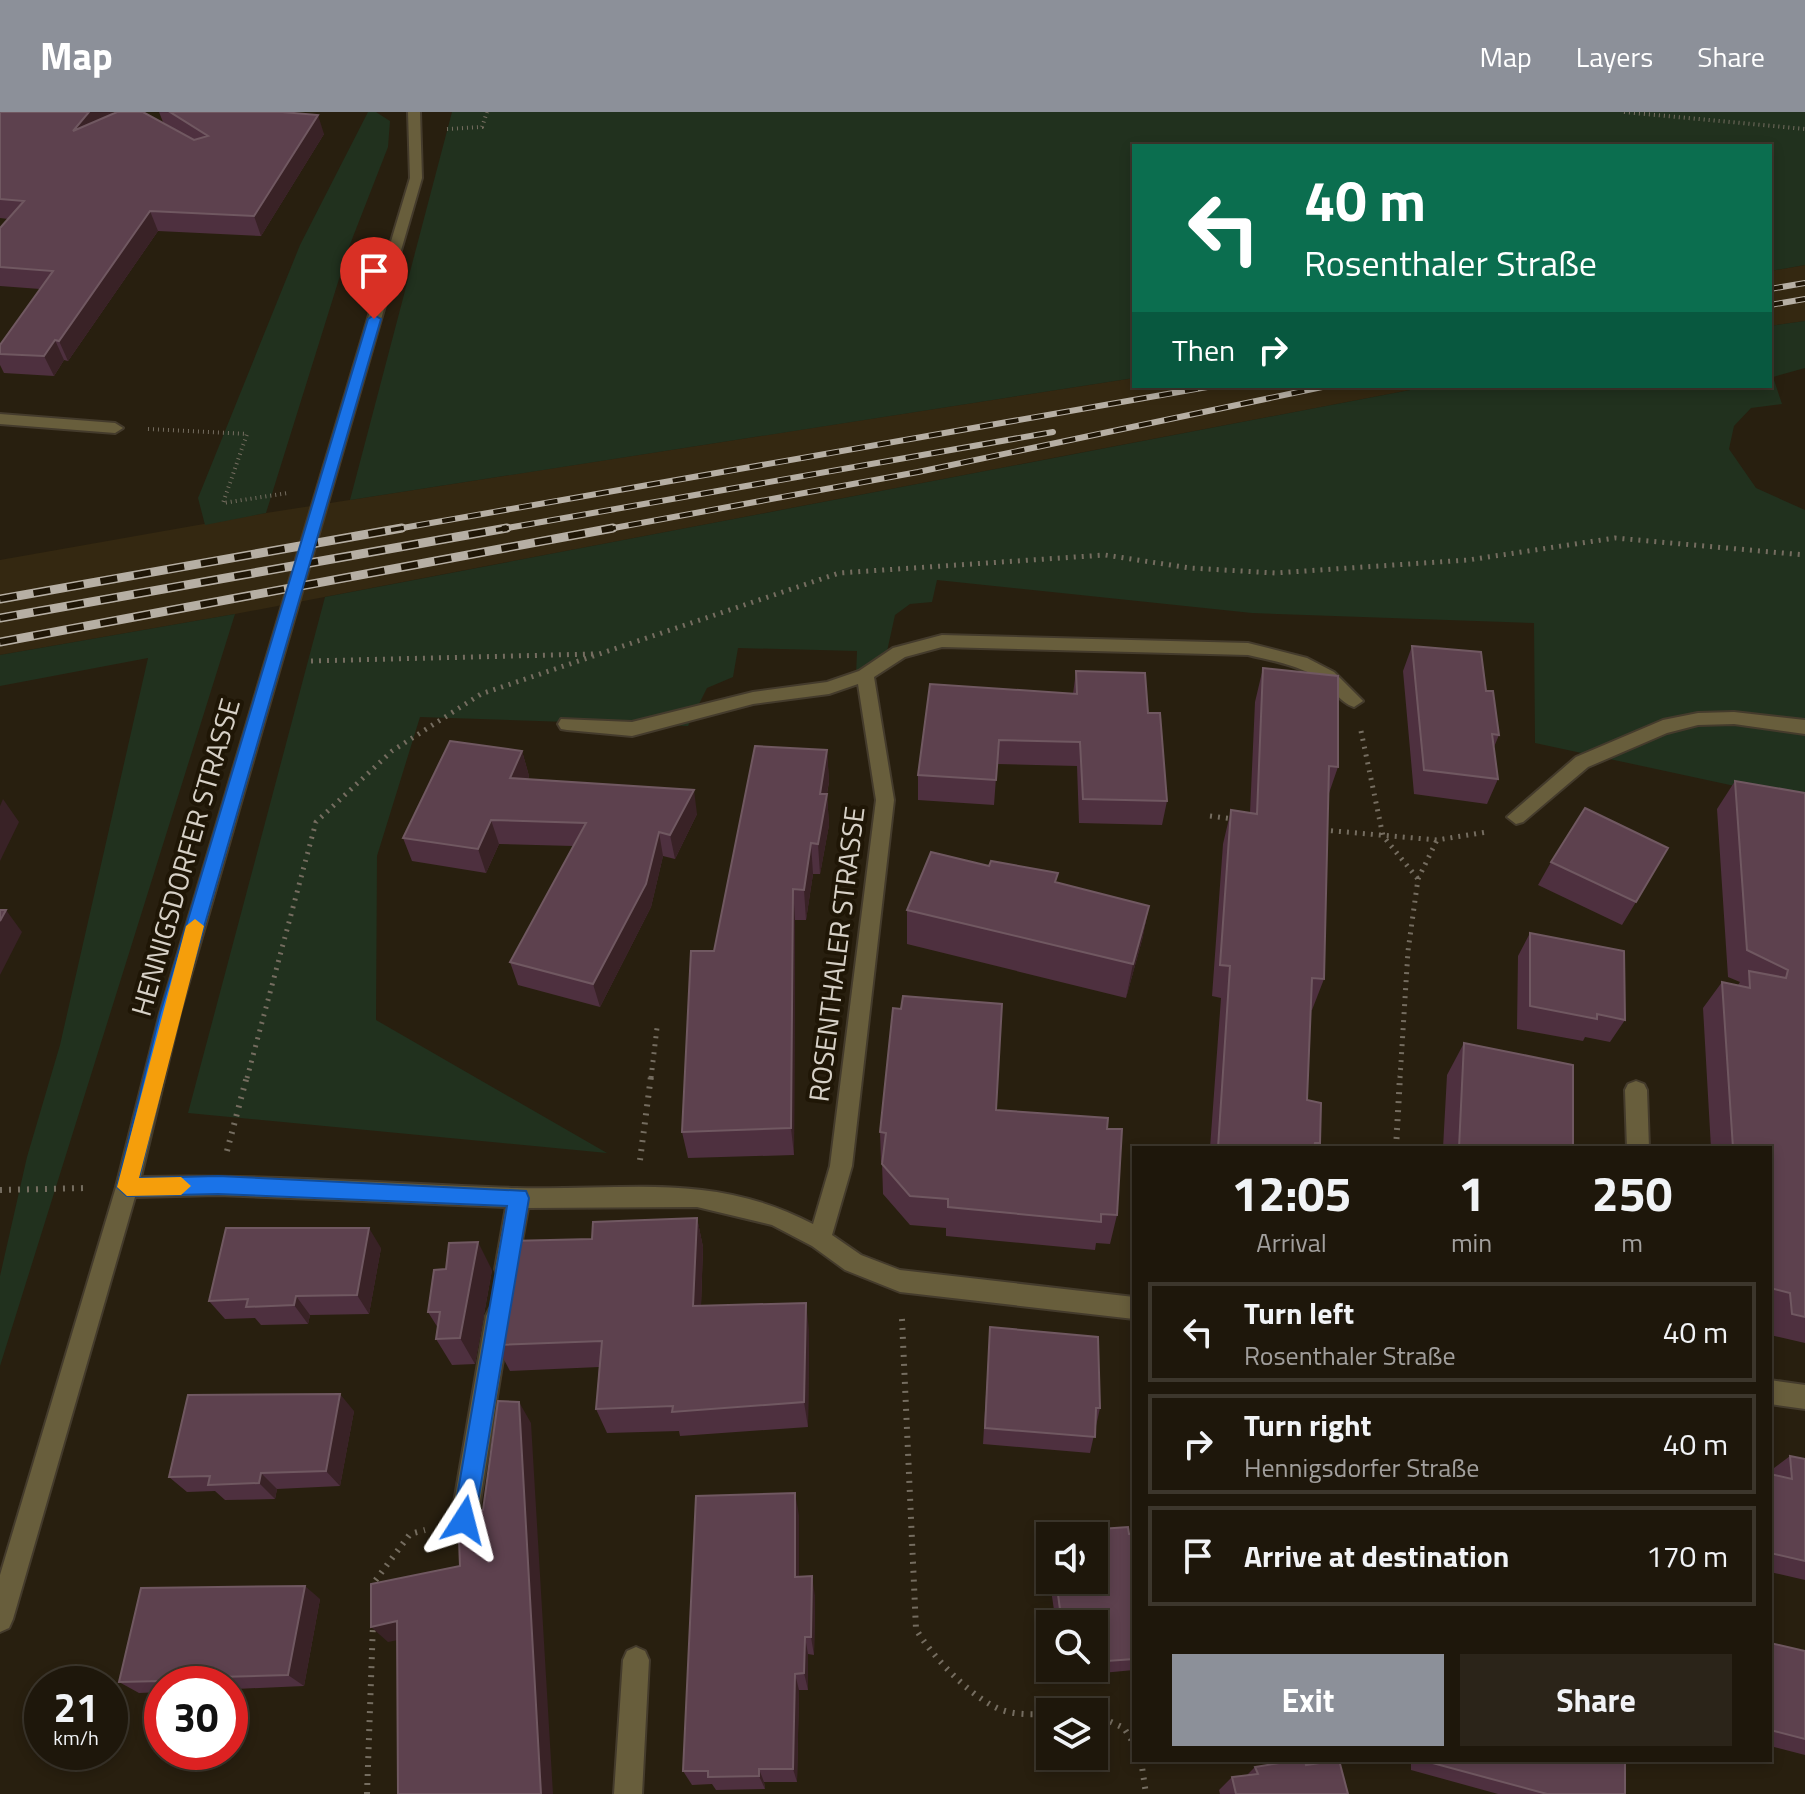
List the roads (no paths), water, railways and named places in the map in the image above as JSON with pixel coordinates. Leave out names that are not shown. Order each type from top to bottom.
[{"type":"street","name":"HENNIGSDORFER STRASSE","points":[[0,1619],[127,1187],[170,1013],[416,178],[414,112]]},
{"type":"street","points":[[0,419],[115,428]]},
{"type":"street","points":[[567,724],[632,729],[753,698],[829,688],[865,675],[899,652],[942,641],[1248,649],[1301,662],[1328,676],[1354,701]]},
{"type":"street","name":"ROSENTHALER STRASSE","points":[[820,1239],[841,1166],[885,800],[865,675]]},
{"type":"street","points":[[1516,817],[1582,762],[1663,727],[1698,719],[1734,718],[1805,727]]},
{"type":"street","points":[[1636,1090],[1638,1146]]},
{"type":"street","points":[[127,1187],[218,1185],[519,1198],[697,1197],[745,1206],[778,1217],[820,1239],[853,1263],[900,1281],[1132,1308]]},
{"type":"street","points":[[464,1520],[519,1198]]},
{"type":"street","points":[[1772,1392],[1805,1397]]},
{"type":"street","points":[[628,1794],[636,1660]]},
{"type":"railway","points":[[1772,289],[1805,283]]},
{"type":"railway","points":[[1772,305],[1805,299]]},
{"type":"railway","points":[[391,530],[1202,388]]},
{"type":"railway","points":[[603,530],[918,472],[1317,388]]},
{"type":"railway","points":[[496,530],[1053,432]]},
{"type":"railway","points":[[0,599],[402,528]]},
{"type":"railway","points":[[0,618],[507,528]]},
{"type":"railway","points":[[0,642],[613,528]]}]
